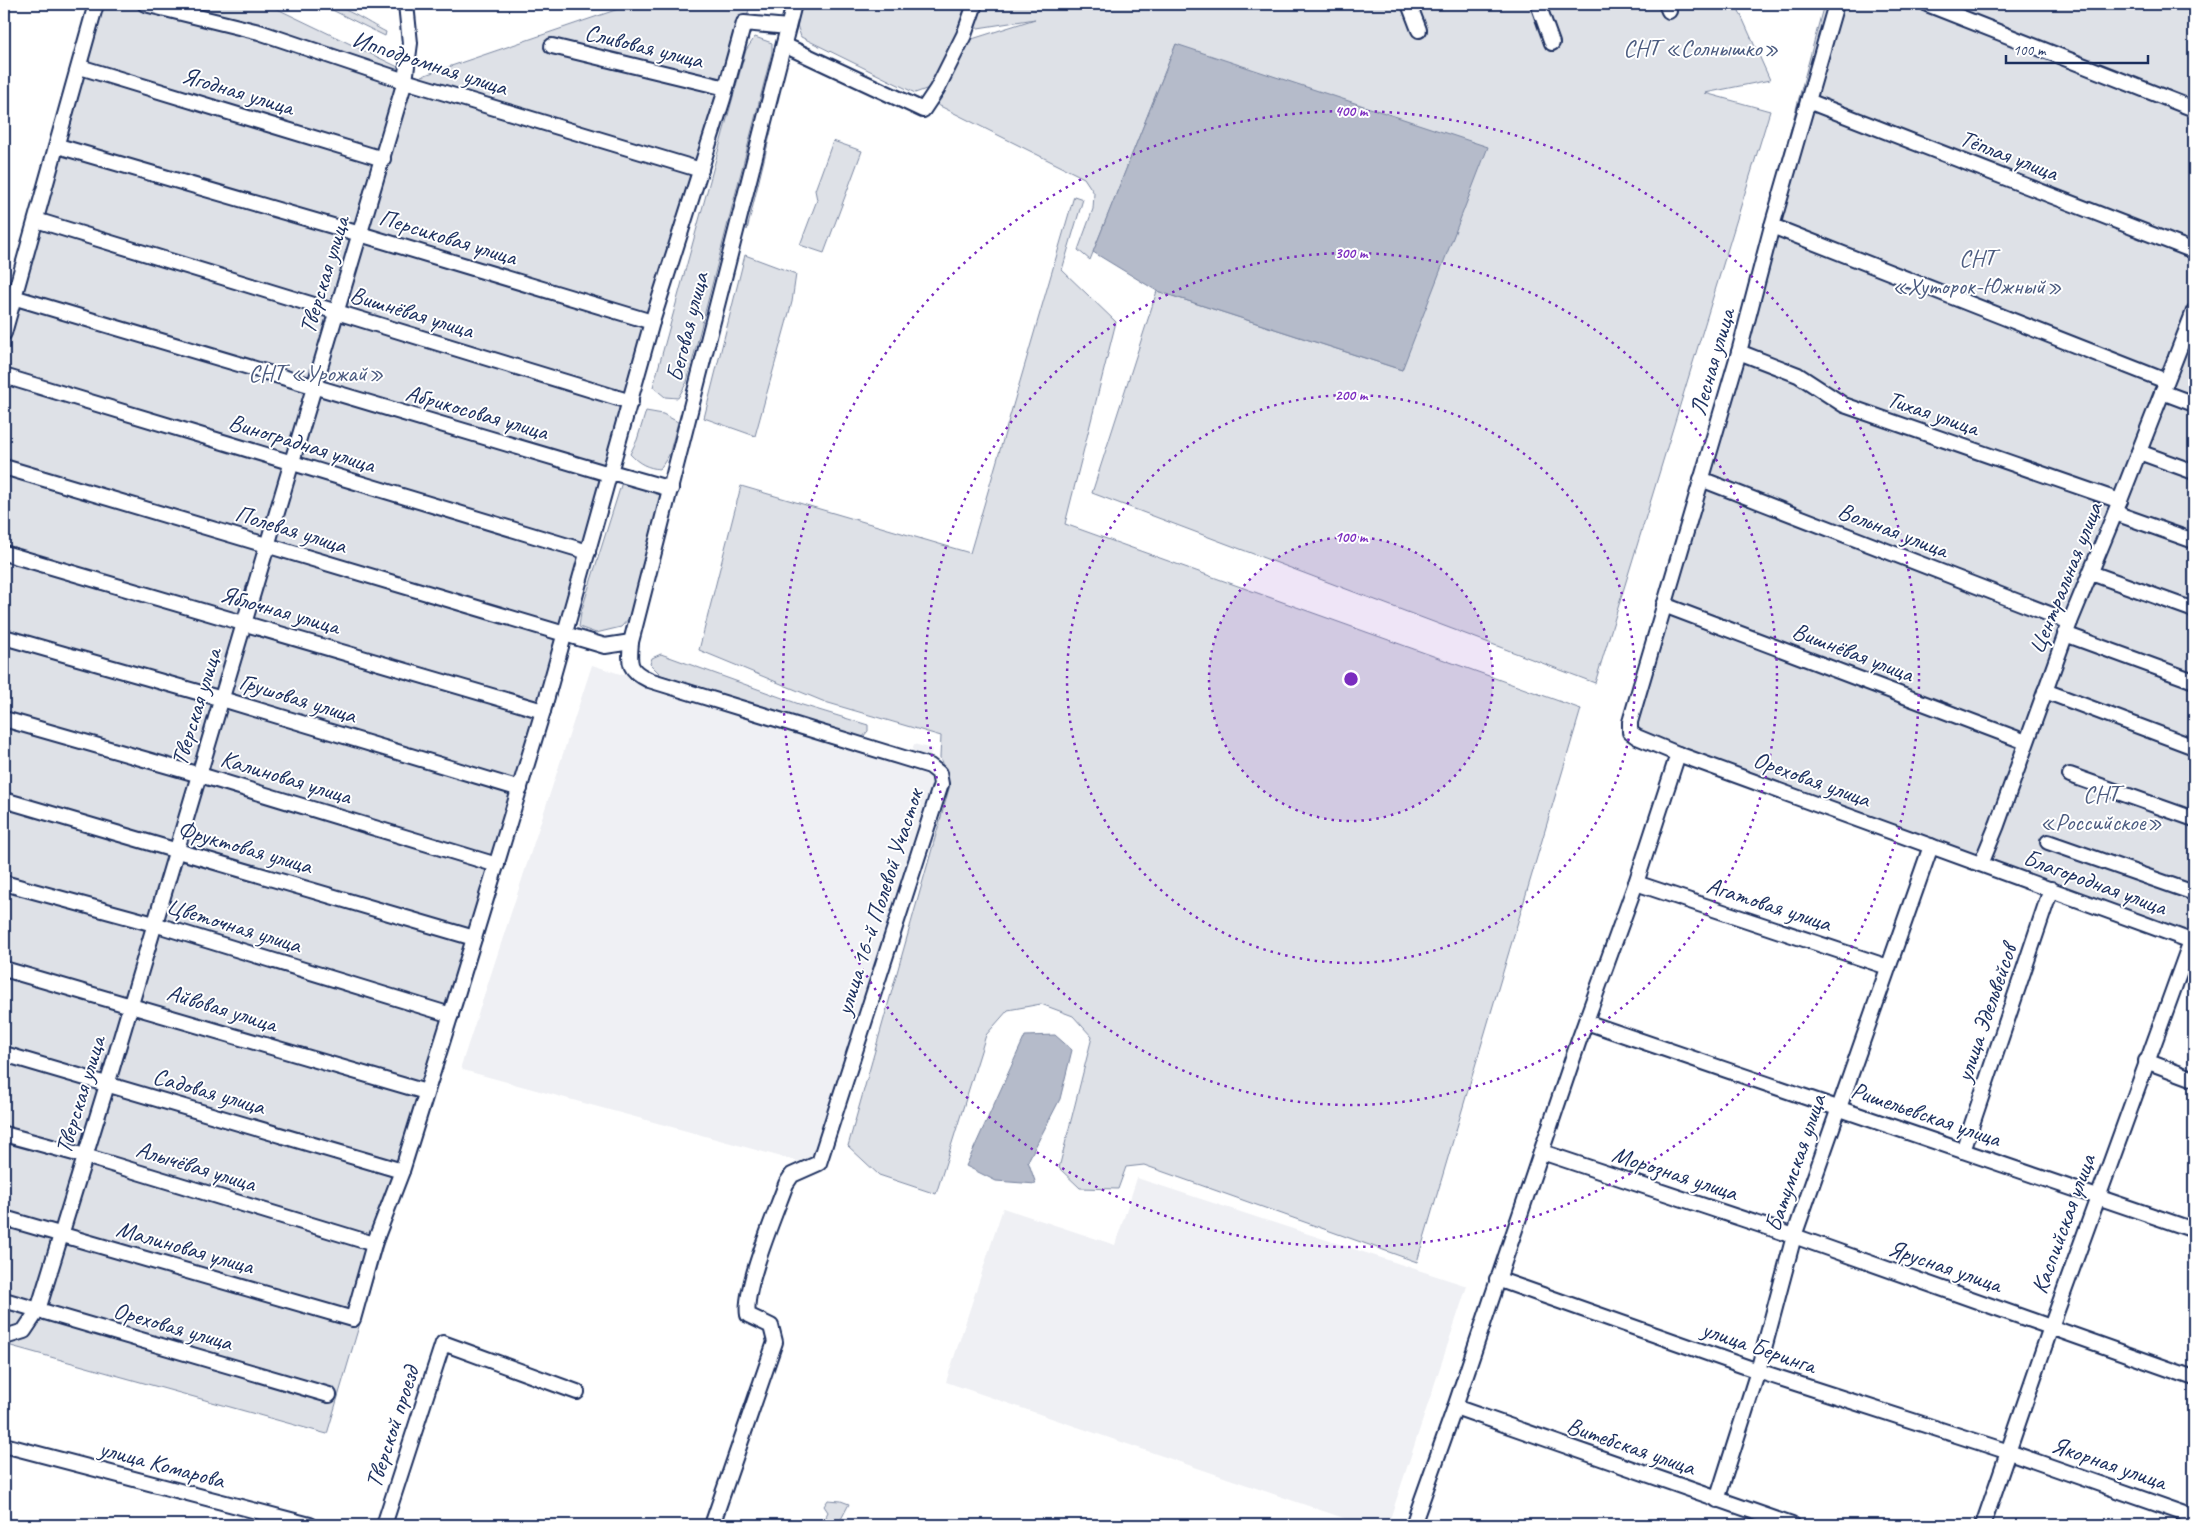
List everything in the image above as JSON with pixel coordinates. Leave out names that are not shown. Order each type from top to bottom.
[{"type":"street","points":[[4,333],[58,146],[96,4]]},
{"type":"street","name":"Ипподромная улица","points":[[145,4],[259,32],[406,76],[701,170]]},
{"type":"street","name":"Тверская улица","points":[[4,1334],[8,1336],[24,1331],[38,1310],[60,1234],[86,1156],[383,159],[406,76],[410,43],[406,4]]},
{"type":"street","name":"Беговая улица","points":[[629,663],[631,642],[671,489],[687,418],[794,4]]},
{"type":"street","points":[[784,45],[923,110],[938,89],[964,35],[975,4]]},
{"type":"street","points":[[1409,4],[1419,30]]},
{"type":"street","points":[[1538,4],[1552,43]]},
{"type":"street","name":"Лесная улица","points":[[1630,732],[1630,722],[1739,352],[1772,226],[1836,4]]},
{"type":"street","points":[[1927,4],[2194,109]]},
{"type":"street","points":[[374,1244],[402,1171],[544,711],[609,474],[632,402],[652,322],[701,170],[744,23],[788,26]]},
{"type":"street","name":"Сливовая улица","points":[[552,46],[726,88]]},
{"type":"street","name":"Ягодная улица","points":[[80,67],[383,159]]},
{"type":"street","name":"Тёплая улица","points":[[1808,101],[2194,251]]},
{"type":"street","name":"Персиковая улица","points":[[58,146],[652,322]]},
{"type":"street","name":"Вишнёвая улица","points":[[36,220],[632,402]]},
{"type":"street","points":[[1772,226],[2164,387],[2194,404]]},
{"type":"street","name":"Абрикосовая улица","points":[[13,297],[314,388],[609,474],[618,474],[671,489]]},
{"type":"street","name":"Центральная улица","points":[[1981,864],[1997,825],[2068,628],[2118,507],[2164,387],[2190,333],[2194,310]]},
{"type":"street","name":"Тихая улица","points":[[1739,352],[1798,375],[1844,405],[2118,507],[2194,541]]},
{"type":"street","name":"Виноградная улица","points":[[4,376],[588,552]]},
{"type":"street","points":[[2139,452],[2194,472]]},
{"type":"street","name":"Полевая улица","points":[[4,466],[605,646],[631,642]]},
{"type":"street","name":"Вольная улица","points":[[1701,480],[2068,628],[2194,681]]},
{"type":"street","name":"Яблочная улица","points":[[4,554],[544,711]]},
{"type":"street","points":[[2091,573],[2194,610]]},
{"type":"street","name":"Вишнёвая улица","points":[[1664,605],[2026,742]]},
{"type":"street","name":"Грушовая улица","points":[[4,637],[222,699],[520,789]]},
{"type":"street","name":"улица 16-й Полевой Участок","points":[[629,663],[637,674],[649,680],[930,766],[939,773],[941,784],[819,1163],[792,1175],[786,1184],[752,1280],[747,1306],[748,1315],[771,1326],[774,1337],[712,1525]]},
{"type":"street","points":[[2045,691],[2194,747]]},
{"type":"street","name":"Калиновая улица","points":[[4,718],[200,774],[497,865]]},
{"type":"street","name":"Ореховая улица","points":[[1630,732],[1637,737],[1678,754],[1981,864]]},
{"type":"street","points":[[1413,1525],[1455,1408],[1497,1279],[1586,1022],[1636,884],[1678,754]]},
{"type":"street","points":[[2070,775],[2194,819]]},
{"type":"street","name":"Фруктовая улица","points":[[4,800],[474,938]]},
{"type":"street","points":[[2048,842],[2194,893]]},
{"type":"street","name":"Батумская улица","points":[[1716,1500],[1758,1371],[1794,1236],[1837,1108],[1931,846]]},
{"type":"street","name":"Благородная улица","points":[[1981,864],[2193,941]]},
{"type":"street","name":"Цветочная улица","points":[[4,883],[154,924],[450,1016]]},
{"type":"street","name":"Агатовая улица","points":[[1636,884],[1888,968]]},
{"type":"street","name":"улица Эдельвейсов","points":[[1963,1151],[2051,889]]},
{"type":"street","name":"Каспийская улица","points":[[1984,1525],[2051,1327],[2146,1061],[2193,941]]},
{"type":"street","name":"Айвовая улица","points":[[4,968],[426,1092]]},
{"type":"street","name":"Ришельевская улица","points":[[1586,1022],[2194,1230]]},
{"type":"street","name":"Садовая улица","points":[[4,1054],[402,1171]]},
{"type":"street","points":[[2146,1061],[2194,1079]]},
{"type":"street","name":"Алычёвая улица","points":[[4,1134],[86,1156],[374,1244]]},
{"type":"street","name":"Морозная улица","points":[[1542,1152],[1794,1236]]},
{"type":"street","name":"Малиновая улица","points":[[4,1218],[353,1319],[374,1244]]},
{"type":"street","name":"Ярусная улица","points":[[1794,1236],[2194,1378]]},
{"type":"street","name":"улица Беринга","points":[[1497,1279],[1758,1371],[2009,1452]]},
{"type":"street","name":"Ореховая улица","points":[[4,1300],[330,1395]]},
{"type":"street","name":"Тверской проезд","points":[[384,1525],[443,1343],[577,1392]]},
{"type":"street","name":"Витебская улица","points":[[1455,1408],[1792,1525]]},
{"type":"street","name":"улица Комарова","points":[[4,1445],[310,1525]]},
{"type":"street","name":"Якорная улица","points":[[2009,1452],[2194,1517]]},
{"type":"shaded area","points":[[592,665],[931,773],[935,780],[819,1153],[804,1163],[463,1070],[461,1066]]},
{"type":"shaded area","points":[[914,744],[932,749],[930,757],[912,752]]},
{"type":"shaded area","points":[[1137,1178],[1467,1286],[1388,1525],[1364,1525],[946,1382],[1003,1208],[1115,1245]]},
{"type":"green space","name":"СНТ «Урожай»","points":[[93,4],[267,4],[419,77],[633,4],[750,4],[327,1434],[4,1344],[4,323]]},
{"type":"green space","points":[[320,4],[346,10],[386,32],[385,36]]},
{"type":"green space","name":"СНТ «Солнышко»","points":[[802,4],[1736,4],[1770,80],[1705,93],[1770,111],[1595,683],[1092,493],[1157,291],[1402,370],[1176,44],[1090,260],[1078,250],[1093,209],[1094,193],[1084,178],[934,103],[969,40],[1035,19],[959,31],[932,87],[915,93],[801,37],[797,25]]},
{"type":"green space","name":"СНТ «Хуторок-Южный»","points":[[1824,4],[2194,4],[2194,942],[1631,730]]},
{"type":"green space","points":[[755,37],[772,43],[772,52],[687,382],[678,398],[665,397],[653,387],[746,50]]},
{"type":"green space","points":[[767,125],[772,127],[747,230],[746,209]]},
{"type":"green space","points":[[833,141],[862,151],[824,253],[800,245],[817,200],[815,190]]},
{"type":"green space","points":[[1074,196],[1083,199],[1062,270],[1116,322],[1065,524],[1581,709],[1417,1262],[1144,1165],[1126,1167],[1118,1189],[1080,1188],[1059,1168],[1092,1037],[1073,1016],[1041,1004],[1008,1010],[986,1035],[936,1194],[879,1175],[848,1146],[950,785],[940,758],[941,736],[825,702],[699,650],[741,486],[970,553]]},
{"type":"green space","points":[[745,255],[796,274],[792,302],[755,436],[704,418]]},
{"type":"green space","points":[[646,411],[663,414],[678,422],[669,455],[660,469],[644,465],[630,454],[637,440]]},
{"type":"green space","points":[[622,482],[651,487],[661,494],[631,616],[621,627],[596,633],[579,627],[581,612]]},
{"type":"green space","points":[[661,654],[799,704],[868,725],[868,731],[862,738],[661,675],[650,664],[652,658]]},
{"type":"green space","points":[[828,1500],[849,1504],[838,1525],[823,1525],[828,1521],[826,1516],[828,1512],[824,1506]]},
{"type":"water","points":[[1176,44],[1488,147],[1402,370],[1157,291],[1093,252]]},
{"type":"water","points":[[1055,1035],[1072,1050],[1060,1099],[1028,1161],[1036,1184],[996,1181],[966,1166],[1025,1036]]},
{"type":"park label","name":"СНТ «Российское»","points":[[2101,808]]}]
